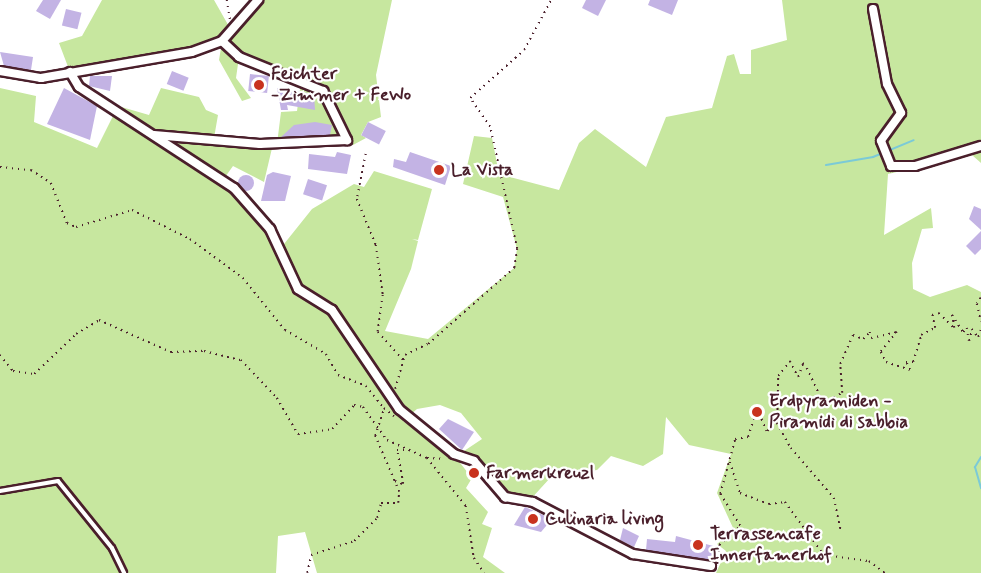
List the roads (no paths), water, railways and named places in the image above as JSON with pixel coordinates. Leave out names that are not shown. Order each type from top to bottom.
[{"type":"street","points":[[0,71],[34,78],[174,56],[222,42],[258,0]]},
{"type":"street","points":[[873,9],[887,84],[901,113],[881,145],[886,158],[903,169],[981,146]]},
{"type":"street","points":[[154,135],[242,138],[260,144],[347,141],[323,91],[239,57],[222,42]]},
{"type":"street","points":[[70,72],[79,87],[234,188],[257,213],[298,289],[332,310],[399,409],[454,454],[470,458],[511,500],[533,502],[633,554],[711,566]]},
{"type":"lane","points":[[0,491],[58,480],[112,548],[124,573]]},
{"type":"waterway","points":[[826,165],[873,157],[914,140]]},
{"type":"waterway","points":[[981,457],[975,467],[981,488]]},
{"type":"place","name":"Feichter -Zimmer + FeWo","points":[[259,85]]},
{"type":"place","name":"La Vista","points":[[439,170]]},
{"type":"place","name":"Erdpyramiden - Piramidi di sabbia","points":[[757,412]]},
{"type":"place","name":"Farmerkreuzl","points":[[474,473]]},
{"type":"place","name":"Culinaria living","points":[[533,519]]},
{"type":"place","name":"Terrassencafe Innerfamerhof","points":[[698,545]]}]
